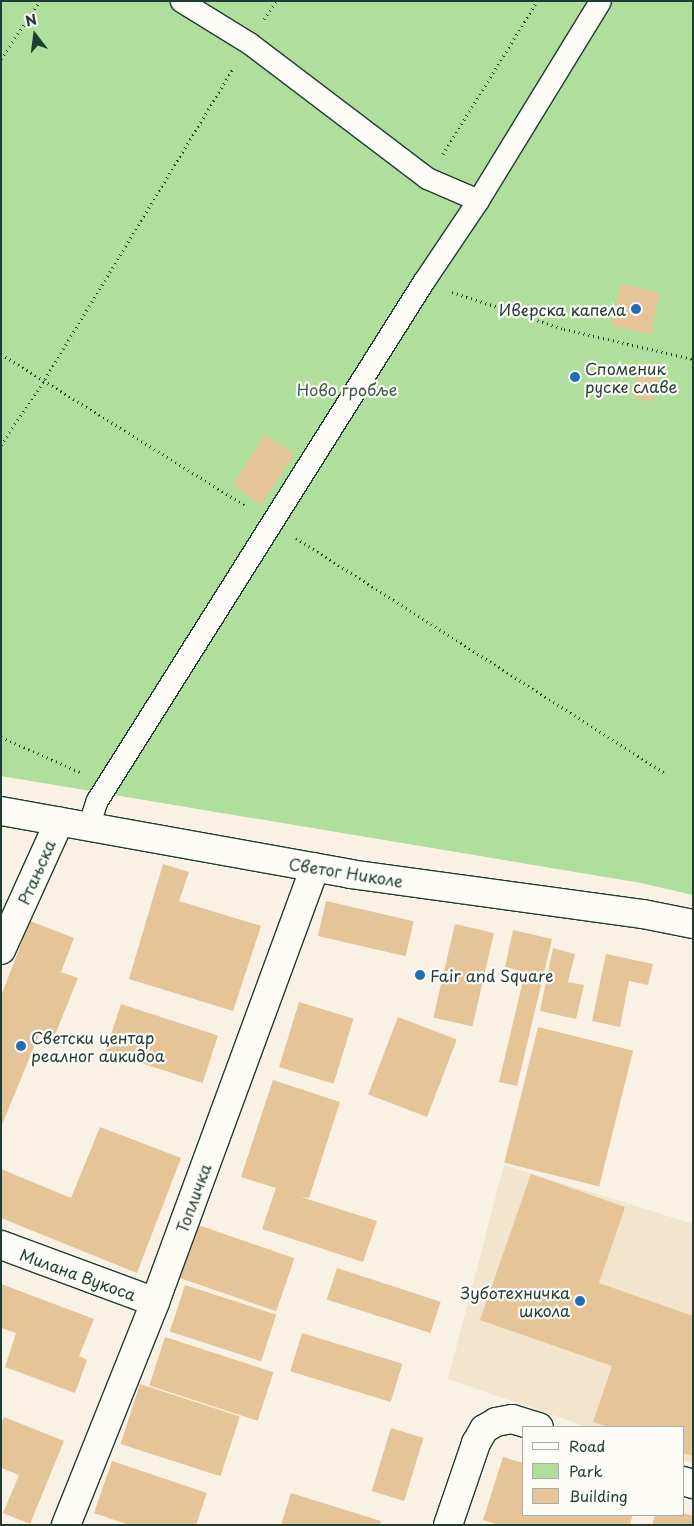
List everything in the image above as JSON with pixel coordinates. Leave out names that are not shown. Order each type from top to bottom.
[{"type":"street","name":"Светог Николе","points":[[1,811],[315,868],[643,914],[693,924]]},
{"type":"street","name":"Ртањска","points":[[1,950],[59,822]]},
{"type":"street","name":"Топличка","points":[[66,1525],[155,1302],[315,868]]},
{"type":"street","name":"Милана Вукоса","points":[[1,1245],[155,1302]]},
{"type":"street","points":[[448,1525],[476,1443],[484,1429],[496,1422],[512,1419],[536,1426]]},
{"type":"lane","points":[[180,1],[248,43],[427,178],[478,200]]},
{"type":"lane","points":[[88,827],[96,800],[423,282],[478,200],[600,1]]},
{"type":"path","points":[[1,59],[40,1]]},
{"type":"path","points":[[427,178],[537,1]]},
{"type":"path","points":[[1,445],[45,379],[248,43]]},
{"type":"path","points":[[423,282],[564,329],[693,359]]},
{"type":"path","points":[[1,354],[45,379],[664,772]]},
{"type":"path","points":[[1,736],[107,784]]},
{"type":"shaded area","name":"Зуботехничка школа","points":[[504,1165],[693,1224],[693,1463],[684,1460],[684,1426],[585,1426],[448,1379]]},
{"type":"green space","name":"Ново гробље","points":[[1,1],[693,1],[693,895],[641,883],[1,776]]},
{"type":"building","name":"Иверска капела","points":[[621,284],[660,293],[651,334],[612,325]]},
{"type":"building","points":[[638,372],[659,376],[654,402],[633,398]]},
{"type":"building","points":[[265,435],[294,454],[262,504],[232,485]]},
{"type":"building","points":[[163,864],[189,872],[179,901],[261,926],[233,1011],[129,979]]},
{"type":"building","points":[[326,901],[414,921],[406,956],[318,936]]},
{"type":"building","points":[[30,921],[74,938],[61,972],[78,978],[55,1035],[41,1030],[1,1127],[1,996]]},
{"type":"building","points":[[455,924],[494,933],[472,1027],[433,1018]]},
{"type":"building","points":[[513,930],[552,939],[517,1086],[499,1082],[525,972],[505,967]]},
{"type":"building","points":[[553,948],[575,954],[568,982],[584,985],[576,1019],[540,1011]]},
{"type":"building","points":[[606,954],[653,964],[648,985],[629,981],[620,1027],[592,1021]]},
{"type":"building","points":[[299,1002],[354,1019],[334,1084],[279,1067]]},
{"type":"building","points":[[121,1004],[218,1036],[203,1083],[106,1052]]},
{"type":"building","points":[[398,1017],[457,1040],[427,1117],[368,1094]]},
{"type":"building","points":[[538,1027],[633,1051],[599,1187],[504,1163]]},
{"type":"building","points":[[273,1080],[340,1102],[309,1198],[301,1197],[377,1221],[363,1262],[262,1229],[276,1188],[241,1177]]},
{"type":"building","points":[[100,1127],[181,1158],[137,1273],[1,1218],[1,1169],[71,1198]]},
{"type":"building","points":[[531,1174],[625,1207],[599,1283],[693,1316],[693,1456],[684,1453],[684,1426],[606,1426],[593,1422],[612,1366],[480,1320]]},
{"type":"building","points":[[198,1225],[294,1258],[276,1311],[180,1278]]},
{"type":"building","points":[[337,1268],[441,1302],[430,1333],[327,1299]]},
{"type":"building","points":[[1,1284],[94,1319],[79,1356],[87,1360],[75,1393],[5,1367],[16,1333],[1,1328]]},
{"type":"building","points":[[185,1285],[276,1315],[261,1361],[170,1332]]},
{"type":"building","points":[[302,1333],[402,1364],[391,1402],[290,1371]]},
{"type":"building","points":[[165,1337],[273,1372],[258,1421],[149,1386]]},
{"type":"building","points":[[140,1384],[240,1416],[220,1476],[121,1444]]},
{"type":"building","points":[[4,1417],[64,1441],[30,1524],[3,1513],[19,1475],[1,1468],[1,1424]]},
{"type":"building","points":[[391,1428],[424,1438],[404,1501],[372,1491]]},
{"type":"building","points":[[503,1457],[522,1463],[522,1516],[633,1516],[630,1523],[634,1525],[499,1525],[483,1520]]},
{"type":"building","points":[[112,1461],[207,1493],[196,1525],[129,1525],[94,1513]]},
{"type":"building","points":[[291,1493],[381,1521],[380,1525],[281,1525]]},
{"type":"building","points":[[684,1513],[693,1516],[693,1525],[652,1525],[655,1516],[684,1516]]},
{"type":"place","name":"Иверска капела","points":[[636,309]]},
{"type":"place","name":"Споменик руске славе","points":[[575,377]]},
{"type":"place","name":"Fair and Square","points":[[420,975]]},
{"type":"place","name":"Светски центар реалног аикидоа","points":[[21,1046]]},
{"type":"place","name":"Зуботехничка школа","points":[[580,1301]]}]
